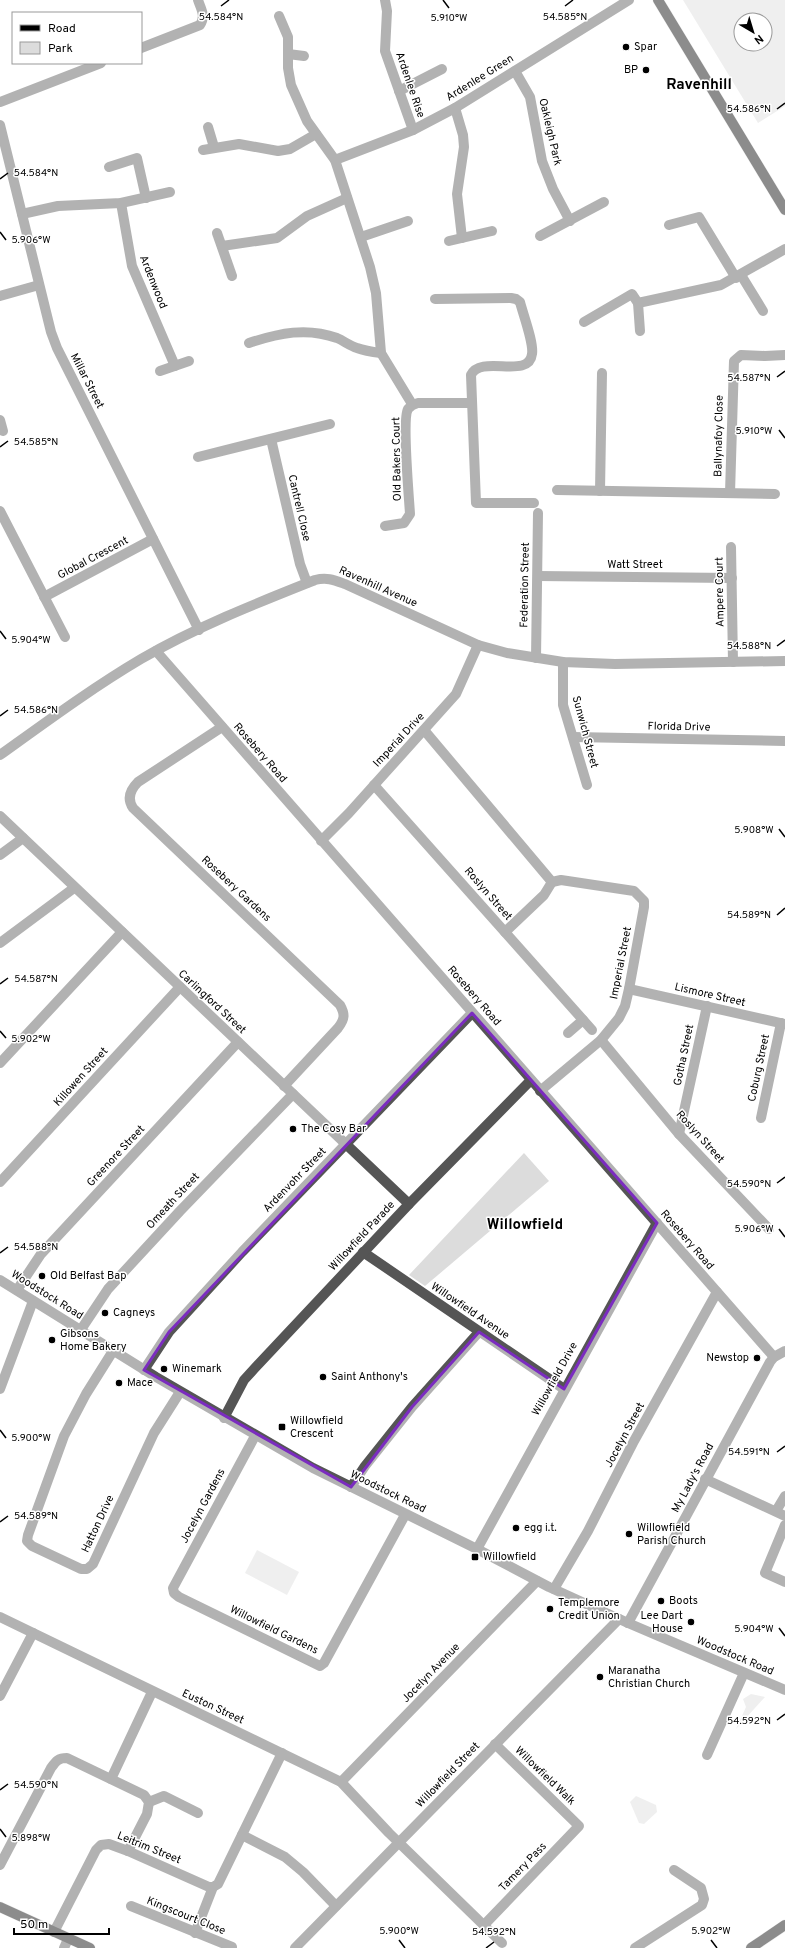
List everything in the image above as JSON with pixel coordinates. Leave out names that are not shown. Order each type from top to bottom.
[{"type":"main road","points":[[658,0],[785,210]]},
{"type":"main road","points":[[0,1907],[54,1932],[66,1943],[90,1948]]},
{"type":"main road","points":[[751,1948],[785,1925]]},
{"type":"street","points":[[142,48],[200,25],[203,20],[203,14],[198,0]]},
{"type":"street","name":"Ardenlee Rise","points":[[385,0],[387,11],[385,51],[413,130]]},
{"type":"street","name":"Ardenlee Green","points":[[335,160],[413,130],[455,108],[629,0]]},
{"type":"street","points":[[249,343],[282,334],[307,331],[338,339],[366,351],[381,352],[376,293],[361,237],[335,160],[307,121],[291,85],[288,68],[288,37],[279,16]]},
{"type":"street","points":[[288,54],[304,56]]},
{"type":"street","points":[[0,102],[99,64]]},
{"type":"street","points":[[399,91],[442,68]]},
{"type":"street","name":"Oakleigh Park","points":[[515,71],[530,97],[542,161],[553,189],[570,221]]},
{"type":"street","points":[[455,108],[463,135],[464,147],[457,194],[462,238]]},
{"type":"street","name":"Millar Street","points":[[0,125],[51,332],[57,348],[199,630]]},
{"type":"street","points":[[208,127],[214,147]]},
{"type":"street","points":[[203,150],[239,144],[278,151],[290,149],[316,134]]},
{"type":"street","points":[[109,167],[137,158],[146,198]]},
{"type":"street","points":[[22,214],[58,206],[121,203],[170,192]]},
{"type":"street","points":[[222,246],[276,238],[307,216],[347,198]]},
{"type":"street","points":[[540,236],[604,202]]},
{"type":"street","name":"Ardenwood","points":[[121,203],[132,266],[175,366]]},
{"type":"street","points":[[669,225],[699,217],[763,311]]},
{"type":"street","points":[[361,237],[408,221]]},
{"type":"street","points":[[449,241],[492,231]]},
{"type":"street","points":[[218,233],[232,276]]},
{"type":"street","points":[[638,303],[709,289],[738,276],[785,249]]},
{"type":"street","points":[[0,296],[39,285]]},
{"type":"street","points":[[584,322],[632,294],[638,303],[640,331]]},
{"type":"street","points":[[435,299],[516,298],[520,302],[532,349],[531,359],[523,365],[481,366],[471,375],[476,504],[534,503]]},
{"type":"street","name":"Old Bakers Court","points":[[381,352],[412,404]]},
{"type":"street","name":"Ballynafoy Close","points":[[730,493],[734,361],[742,355],[785,355]]},
{"type":"street","points":[[160,372],[189,361]]},
{"type":"street","points":[[600,491],[602,373]]},
{"type":"street","name":"Old Bakers Court","points":[[412,404],[472,403]]},
{"type":"street","name":"Old Bakers Court","points":[[385,526],[404,523],[410,514],[406,414],[412,404]]},
{"type":"street","points":[[0,420],[3,431]]},
{"type":"street","points":[[198,457],[330,424]]},
{"type":"street","name":"Cantrell Close","points":[[271,439],[300,564],[307,583]]},
{"type":"street","name":"Ballynafoy Close","points":[[557,490],[775,494]]},
{"type":"street","points":[[0,511],[65,637]]},
{"type":"street","name":"Federation Street","points":[[536,658],[538,513]]},
{"type":"street","name":"Global Crescent","points":[[44,597],[153,539]]},
{"type":"street","name":"Ampere Court","points":[[731,547],[733,662]]},
{"type":"street","name":"Watt Street","points":[[538,576],[732,578]]},
{"type":"street","name":"Ravenhill Avenue","points":[[0,755],[97,687],[156,651],[199,630],[307,583],[324,578],[332,579],[478,645],[507,653],[563,662],[615,664],[785,661]]},
{"type":"street","name":"Imperial Drive","points":[[321,840],[374,785],[456,694],[478,645]]},
{"type":"street","name":"Rosebery Road","points":[[156,651],[774,1357]]},
{"type":"street","name":"Sunwich Street","points":[[563,662],[562,701],[587,785]]},
{"type":"street","name":"Rosebery Gardens","points":[[222,727],[138,782],[131,792],[130,804],[340,1005],[344,1017],[338,1028],[284,1086]]},
{"type":"street","points":[[424,730],[552,882],[544,895],[505,932]]},
{"type":"street","name":"Florida Drive","points":[[573,737],[785,741]]},
{"type":"street","name":"Roslyn Street","points":[[374,785],[592,1030]]},
{"type":"street","name":"Carlingford Street","points":[[0,816],[74,888],[409,1204]]},
{"type":"street","points":[[0,855],[23,838]]},
{"type":"street","name":"Imperial Street","points":[[540,1091],[601,1040],[619,1018],[625,1006],[629,989],[644,908],[644,901],[634,891],[561,880],[552,882]]},
{"type":"street","points":[[0,943],[74,888]]},
{"type":"street","points":[[0,1063],[122,932]]},
{"type":"street","name":"Killowen Street","points":[[0,1182],[180,987]]},
{"type":"street","name":"Lismore Street","points":[[629,989],[783,1023]]},
{"type":"street","name":"Gotha Street","points":[[679,1134],[707,1006]]},
{"type":"street","name":"Ardenvohr Street","points":[[144,1370],[169,1332],[242,1252],[472,1013]]},
{"type":"street","points":[[568,1033],[583,1020]]},
{"type":"street","name":"Coburg Street","points":[[761,1118],[783,1023]]},
{"type":"street","name":"Roslyn Street","points":[[601,1040],[679,1134],[770,1229]]},
{"type":"street","name":"Greenore Street","points":[[17,1290],[41,1254],[238,1042]]},
{"type":"street","name":"Willowfield Parade","points":[[224,1418],[244,1380],[363,1252],[531,1080]]},
{"type":"street","name":"Omeath Street","points":[[80,1331],[108,1289],[180,1211],[293,1094]]},
{"type":"street","name":"Willowfield Drive","points":[[477,1549],[564,1388],[657,1223]]},
{"type":"street","name":"Willowfield Avenue","points":[[363,1252],[479,1332],[564,1388]]},
{"type":"street","name":"Woodstock Road","points":[[0,1280],[80,1331],[224,1418],[351,1487],[554,1589],[624,1621],[785,1690]]},
{"type":"street","name":"Jocelyn Street","points":[[554,1589],[588,1531],[634,1441],[717,1292]]},
{"type":"street","points":[[0,1388],[33,1300]]},
{"type":"street","points":[[351,1487],[365,1466],[412,1408],[479,1332]]},
{"type":"street","name":"Hatton Drive","points":[[113,1351],[86,1394],[64,1436],[28,1535],[27,1541],[32,1546],[81,1569],[87,1569],[93,1564],[154,1433],[180,1392]]},
{"type":"street","points":[[774,1357],[785,1351]]},
{"type":"street","name":"My Lady's Road","points":[[624,1621],[774,1357]]},
{"type":"street","name":"Jocelyn Gardens","points":[[173,1588],[255,1436]]},
{"type":"street","points":[[705,1479],[780,1514],[785,1496]]},
{"type":"street","name":"Willowfield Gardens","points":[[173,1588],[174,1592],[179,1596],[320,1666],[324,1663],[405,1515]]},
{"type":"street","points":[[785,1526],[765,1573],[785,1582]]},
{"type":"street","name":"Jocelyn Avenue","points":[[341,1782],[537,1581]]},
{"type":"street","name":"Euston Street","points":[[0,1617],[152,1692],[341,1782],[399,1843],[502,1943]]},
{"type":"street","name":"Willowfield Street","points":[[296,1948],[495,1744],[624,1621]]},
{"type":"street","points":[[0,1696],[33,1633]]},
{"type":"street","points":[[707,1755],[744,1673]]},
{"type":"street","points":[[111,1779],[152,1692]]},
{"type":"street","name":"Willowfield Walk","points":[[495,1744],[579,1826]]},
{"type":"street","points":[[195,1933],[213,1887],[218,1884],[282,1753]]},
{"type":"street","points":[[0,1865],[56,1760],[60,1758],[68,1758],[144,1795],[149,1802],[147,1814],[128,1851]]},
{"type":"street","points":[[149,1802],[164,1796],[198,1812]]},
{"type":"street","name":"Tamery Pass","points":[[484,1926],[579,1826]]},
{"type":"street","points":[[242,1836],[285,1857],[303,1872],[336,1906]]},
{"type":"street","name":"Leitrim Street","points":[[54,1932],[96,1850],[101,1845],[109,1844],[128,1851],[209,1887],[213,1887]]},
{"type":"street","points":[[635,1948],[702,1905],[704,1899],[702,1888],[674,1870]]},
{"type":"street","name":"Kingscourt Close","points":[[131,1906],[232,1947]]},
{"type":"highlighted area","points":[[472,1013],[657,1223],[564,1389],[479,1332],[412,1407],[351,1487],[144,1370],[169,1332]]},
{"type":"green space","points":[[683,0],[785,0],[785,106],[758,123]]},
{"type":"green space","points":[[524,1153],[549,1181],[425,1286],[409,1275]]},
{"type":"green space","points":[[257,1550],[299,1572],[287,1595],[245,1573]]},
{"type":"green space","points":[[751,1694],[765,1697],[736,1729],[746,1707],[743,1699]]},
{"type":"green space","points":[[636,1796],[656,1805],[657,1812],[644,1824],[639,1823],[630,1802]]},
{"type":"place","name":"Spar","points":[[626,47]]},
{"type":"place","name":"BP","points":[[646,70]]},
{"type":"place","name":"The Cosy Bar","points":[[293,1129]]},
{"type":"place","name":"Old Belfast Bap","points":[[42,1276]]},
{"type":"place","name":"Cagneys","points":[[105,1313]]},
{"type":"place","name":"Gibsons Home Bakery","points":[[52,1340]]},
{"type":"place","name":"Newstop","points":[[757,1358]]},
{"type":"place","name":"Winemark","points":[[164,1369]]},
{"type":"place","name":"Saint Anthony's","points":[[323,1377]]},
{"type":"place","name":"Mace","points":[[119,1383]]},
{"type":"place","name":"Willowfield Crescent","points":[[282,1427]]},
{"type":"place","name":"egg i.t.","points":[[516,1528]]},
{"type":"place","name":"Willowfield Parish Church","points":[[629,1534]]},
{"type":"place","name":"Willowfield","points":[[475,1557]]},
{"type":"place","name":"Boots","points":[[661,1601]]},
{"type":"place","name":"Templemore Credit Union","points":[[550,1609]]},
{"type":"place","name":"Lee Dart House","points":[[691,1622]]},
{"type":"place","name":"Maranatha Christian Church","points":[[600,1677]]},
{"type":"district","name":"Ravenhill","points":[[699,85]]},
{"type":"district","name":"Willowfield","points":[[525,1225]]}]
